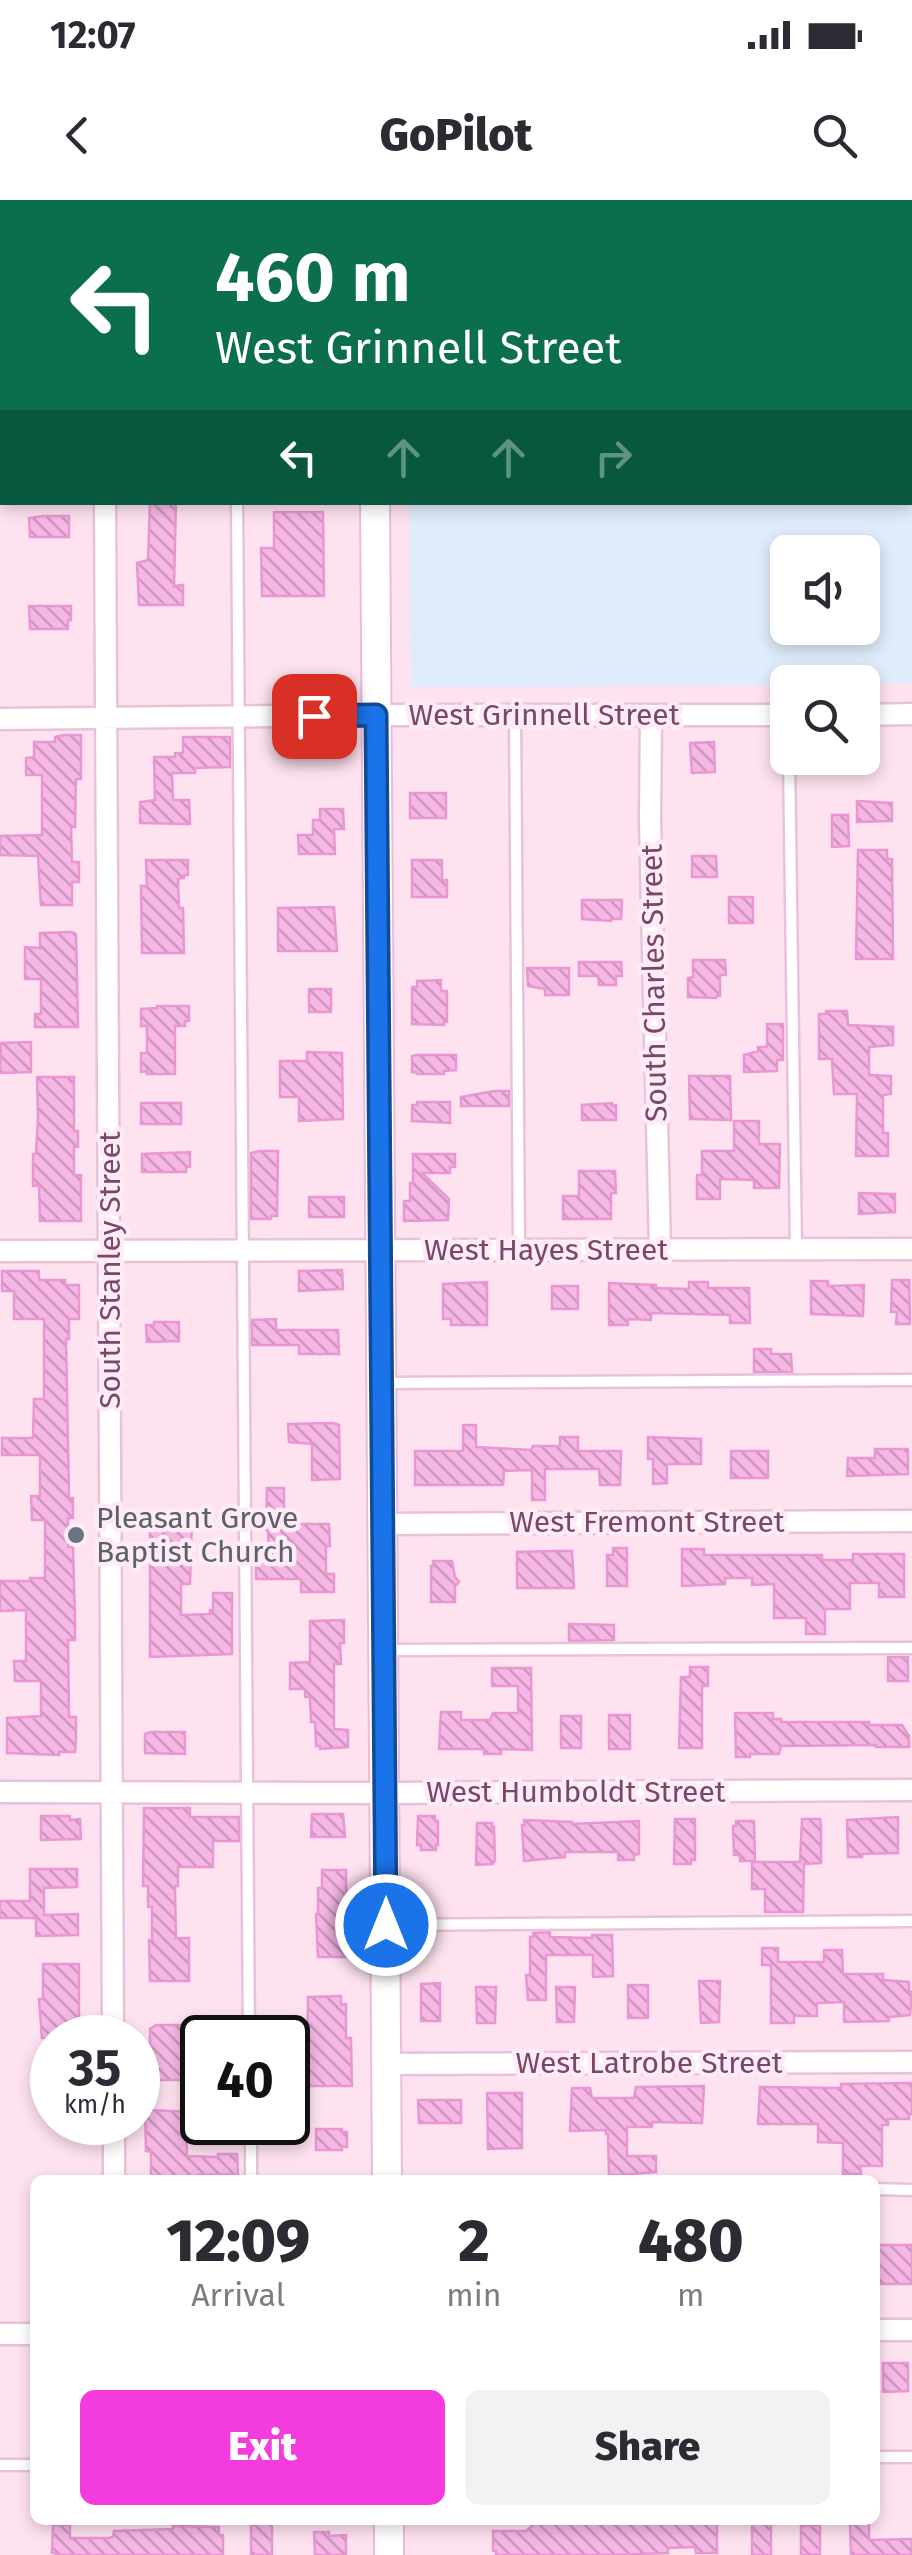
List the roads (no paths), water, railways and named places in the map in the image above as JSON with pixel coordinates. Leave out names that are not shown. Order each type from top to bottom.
[{"type":"street","name":"South Stanley Street","points":[[106,505],[114,2015]]},
{"type":"street","points":[[375,505],[387,2175]]},
{"type":"street","points":[[880,714],[912,714]]},
{"type":"street","name":"South Charles Street","points":[[651,715],[660,1250]]},
{"type":"street","name":"West Grinnell Street","points":[[0,719],[770,715]]},
{"type":"street","name":"West Hayes Street","points":[[0,1251],[912,1249]]},
{"type":"street","name":"West Fremont Street","points":[[382,1524],[912,1521]]},
{"type":"street","name":"West Humboldt Street","points":[[0,1792],[912,1790]]},
{"type":"street","name":"West Latrobe Street","points":[[386,2064],[912,2062]]},
{"type":"street","points":[[114,2145],[114,2175]]},
{"type":"street","points":[[880,2330],[912,2330]]},
{"type":"street","points":[[0,2334],[30,2334]]},
{"type":"street","points":[[389,2525],[390,2555]]},
{"type":"lane","points":[[237,505],[250,2015]]},
{"type":"lane","points":[[514,715],[519,1250]]},
{"type":"lane","points":[[789,775],[796,1250]]},
{"type":"lane","points":[[381,1383],[912,1380]]},
{"type":"lane","points":[[383,1650],[912,1648]]},
{"type":"lane","points":[[386,1925],[912,1921]]},
{"type":"lane","points":[[250,2145],[251,2175]]},
{"type":"lane","points":[[880,2189],[912,2190]]},
{"type":"lane","points":[[880,2458],[912,2457]]},
{"type":"lane","points":[[0,2464],[30,2465]]},
{"type":"place","name":"Pleasant Grove Baptist Church","points":[[76,1535]]}]
